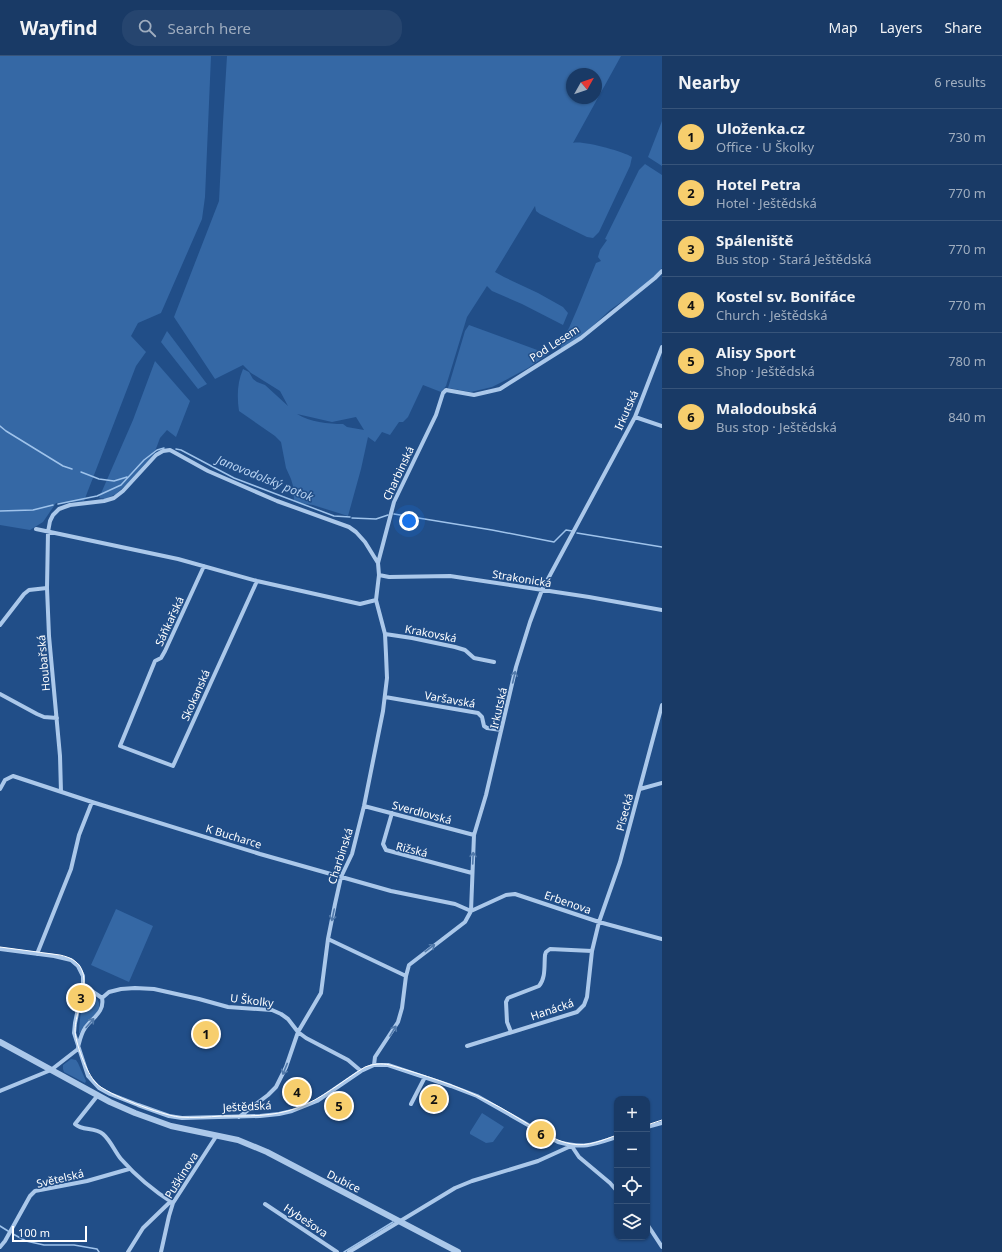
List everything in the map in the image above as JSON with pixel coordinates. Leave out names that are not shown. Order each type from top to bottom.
[{"type":"street","name":"Pod Lesem","points":[[443,393],[446,390],[450,390],[474,395],[500,388],[581,338],[662,271]]},
{"type":"street","name":"Irkutská","points":[[471,911],[474,835],[486,795],[516,667],[530,622],[542,590],[635,417],[662,347]]},
{"type":"street","name":"Charbinská","points":[[239,1117],[276,1087],[286,1067],[298,1032],[321,994],[328,939],[342,877],[352,854],[364,806],[386,697],[387,678],[385,634],[376,600],[379,575],[378,563],[394,502],[436,415],[443,393]]},
{"type":"street","points":[[635,417],[662,426]]},
{"type":"street","name":"Houbařská","points":[[61,792],[60,756],[49,636],[47,588],[48,532],[50,521],[59,509],[70,505],[104,501],[114,498],[123,491],[156,455],[163,451],[170,450],[208,471],[277,501],[349,527],[365,542],[378,563]]},
{"type":"street","points":[[36,529],[178,559],[257,581],[360,604],[376,600]]},
{"type":"street","name":"Sáňkařská","points":[[120,746],[155,661],[161,658],[165,651],[204,566]]},
{"type":"street","name":"Strakonická","points":[[379,575],[389,577],[450,576],[662,610]]},
{"type":"street","name":"Skokanská","points":[[120,746],[173,766],[257,581]]},
{"type":"street","points":[[0,625],[24,594],[29,590],[47,588]]},
{"type":"street","name":"Krakovská","points":[[385,634],[455,647],[465,650],[474,658],[494,662]]},
{"type":"street","points":[[0,694],[44,717],[56,718]]},
{"type":"street","name":"Varšavská","points":[[386,697],[478,713],[482,717],[484,726],[487,728],[501,730]]},
{"type":"street","name":"Písecká","points":[[599,922],[620,862],[662,705]]},
{"type":"street","name":"K Bucharce","points":[[0,789],[5,780],[13,776],[260,854],[391,891],[456,904],[471,911]]},
{"type":"street","points":[[640,789],[662,783]]},
{"type":"street","points":[[37,954],[71,869],[79,835],[92,802]]},
{"type":"street","name":"Sverdlovská","points":[[364,806],[474,835]]},
{"type":"street","name":"Rižská","points":[[392,813],[383,844],[386,850],[472,873]]},
{"type":"street","name":"Erbenova","points":[[471,911],[506,895],[514,894],[599,922],[662,939]]},
{"type":"street","points":[[471,911],[465,922],[409,964],[402,1008],[398,1022],[375,1057],[374,1065],[388,1065],[477,1096],[558,1142],[571,1146],[592,1145],[614,1138]]},
{"type":"street","name":"Hanácká","points":[[467,1046],[577,1012],[581,1009],[584,1006],[587,997],[592,951],[599,922]]},
{"type":"street","points":[[328,939],[406,976]]},
{"type":"street","points":[[0,949],[54,956],[71,960],[78,966],[83,976],[83,985],[102,998],[103,1004],[99,1013],[84,1029],[78,1048],[51,1070],[0,1091]]},
{"type":"street","points":[[511,1032],[506,1022],[506,1002],[508,998],[538,986],[541,983],[546,952],[550,949],[592,951]]},
{"type":"street","name":"Ještědská","points":[[83,985],[74,1033],[88,1076],[99,1088],[110,1094],[170,1116],[182,1118],[239,1117],[292,1112],[316,1101],[361,1071],[374,1065]]},
{"type":"street","name":"U Školky","points":[[102,998],[110,992],[121,989],[154,989],[228,1007],[272,1010],[288,1019],[298,1032],[306,1038],[348,1060],[361,1071]]},
{"type":"street","points":[[1,1045],[98,1095],[152,1120],[171,1126],[218,1135]]},
{"type":"street","points":[[412,1104],[425,1077]]},
{"type":"street","points":[[98,1095],[75,1124],[78,1126],[99,1130],[105,1135],[115,1152],[129,1169],[172,1202],[143,1228],[128,1252]]},
{"type":"street","points":[[650,1126],[662,1123]]},
{"type":"street","name":"Puškinova","points":[[161,1252],[172,1202],[218,1135]]},
{"type":"street","name":"Dubice","points":[[218,1135],[238,1140],[267,1152],[458,1252]]},
{"type":"street","points":[[571,1146],[579,1157],[614,1188]]},
{"type":"street","points":[[350,1252],[455,1188],[472,1181],[538,1161],[571,1146]]},
{"type":"street","name":"Světelská","points":[[0,1247],[5,1241],[30,1196],[35,1191],[88,1181],[129,1169]]},
{"type":"street","name":"Hybešova","points":[[265,1204],[337,1252]]},
{"type":"street","points":[[650,1229],[662,1247]]},
{"type":"shaded area","points":[[0,56],[211,56],[205,197],[202,219],[161,313],[138,323],[131,336],[146,352],[136,366],[84,501],[56,503],[43,522],[30,530],[0,525]]},
{"type":"shaded area","points":[[227,56],[621,56],[602,90],[602,68],[566,68],[566,104],[595,104],[573,143],[578,142],[602,147],[632,157],[630,166],[599,232],[593,238],[587,237],[540,214],[536,211],[535,206],[495,272],[563,307],[568,313],[563,325],[522,304],[492,291],[487,286],[467,317],[446,386],[441,392],[423,385],[408,417],[403,422],[399,422],[390,435],[382,432],[375,442],[368,437],[348,516],[313,505],[298,503],[294,500],[293,486],[286,468],[281,442],[275,436],[239,411],[238,390],[243,369],[249,372],[253,379],[257,382],[265,385],[288,406],[280,391],[251,373],[243,365],[215,379],[174,317],[219,201]],"holes":[[[297,414],[332,422],[356,417],[364,430],[347,427],[343,424],[313,421]]]},
{"type":"shaded area","points":[[662,121],[662,166],[648,157]]},
{"type":"shaded area","points":[[645,164],[662,175],[662,268],[647,284],[610,310],[582,336],[564,348],[561,348],[562,340],[573,320],[596,263],[601,261],[598,257],[600,250],[607,240],[605,239],[639,170]]},
{"type":"shaded area","points":[[469,325],[548,354],[528,368],[492,387],[471,392],[448,388],[465,331]]},
{"type":"shaded area","points":[[167,331],[207,384],[198,389],[161,342]]},
{"type":"shaded area","points":[[155,361],[190,401],[176,437],[167,430],[160,438],[154,454],[128,483],[116,494],[105,499],[99,498],[133,420]]},
{"type":"shaded area","points":[[116,909],[153,926],[129,982],[91,965]]},
{"type":"shaded area","points":[[90,993],[97,999],[99,1007],[96,1014],[83,1027],[79,1034],[80,1018],[84,1001]]},
{"type":"shaded area","points":[[71,1059],[76,1060],[78,1063],[86,1081],[85,1083],[64,1072],[63,1065]]},
{"type":"shaded area","points":[[482,1113],[504,1127],[493,1142],[486,1143],[470,1134]]},
{"type":"waterway","points":[[0,426],[63,466],[72,469]]},
{"type":"waterway","name":"Janovodolský potok","points":[[58,504],[97,496],[121,485],[144,460],[157,450],[164,448]]},
{"type":"waterway","name":"Janovodolský potok","points":[[176,449],[181,450],[234,478],[334,516],[350,517]]},
{"type":"waterway","points":[[81,472],[99,479],[114,481],[127,477]]},
{"type":"waterway","name":"Janovodolský potok","points":[[0,511],[33,510],[53,505]]},
{"type":"waterway","name":"Janovodolský potok","points":[[394,514],[554,542],[566,530],[572,531]]},
{"type":"waterway","name":"Janovodolský potok","points":[[352,518],[376,519],[388,515]]},
{"type":"waterway","name":"Janovodolský potok","points":[[577,533],[662,547]]},
{"type":"waterway","points":[[344,1252],[393,1222]]},
{"type":"waterway","points":[[0,1226],[8,1231]]},
{"type":"waterway","points":[[13,1234],[26,1241],[44,1245],[74,1245],[97,1249],[99,1252]]},
{"type":"tram line","points":[[0,947],[60,955],[73,960],[80,967],[84,986],[76,1019],[75,1030],[79,1050],[89,1073],[96,1083],[102,1088],[123,1099],[160,1113],[179,1117],[250,1116],[279,1113],[297,1108],[315,1100],[365,1067],[383,1064],[452,1085],[476,1095],[562,1141],[584,1145],[614,1136]]},
{"type":"tram line","points":[[650,1124],[662,1120]]},
{"type":"place","name":"Spáleniště","points":[[81,998]]},
{"type":"place","name":"Uloženka.cz","points":[[206,1034]]},
{"type":"place","name":"Kostel sv. Bonifáce","points":[[297,1092]]},
{"type":"place","name":"Hotel Petra","points":[[434,1099]]},
{"type":"place","name":"Alisy Sport","points":[[339,1106]]},
{"type":"place","name":"Malodoubská","points":[[541,1134]]}]
